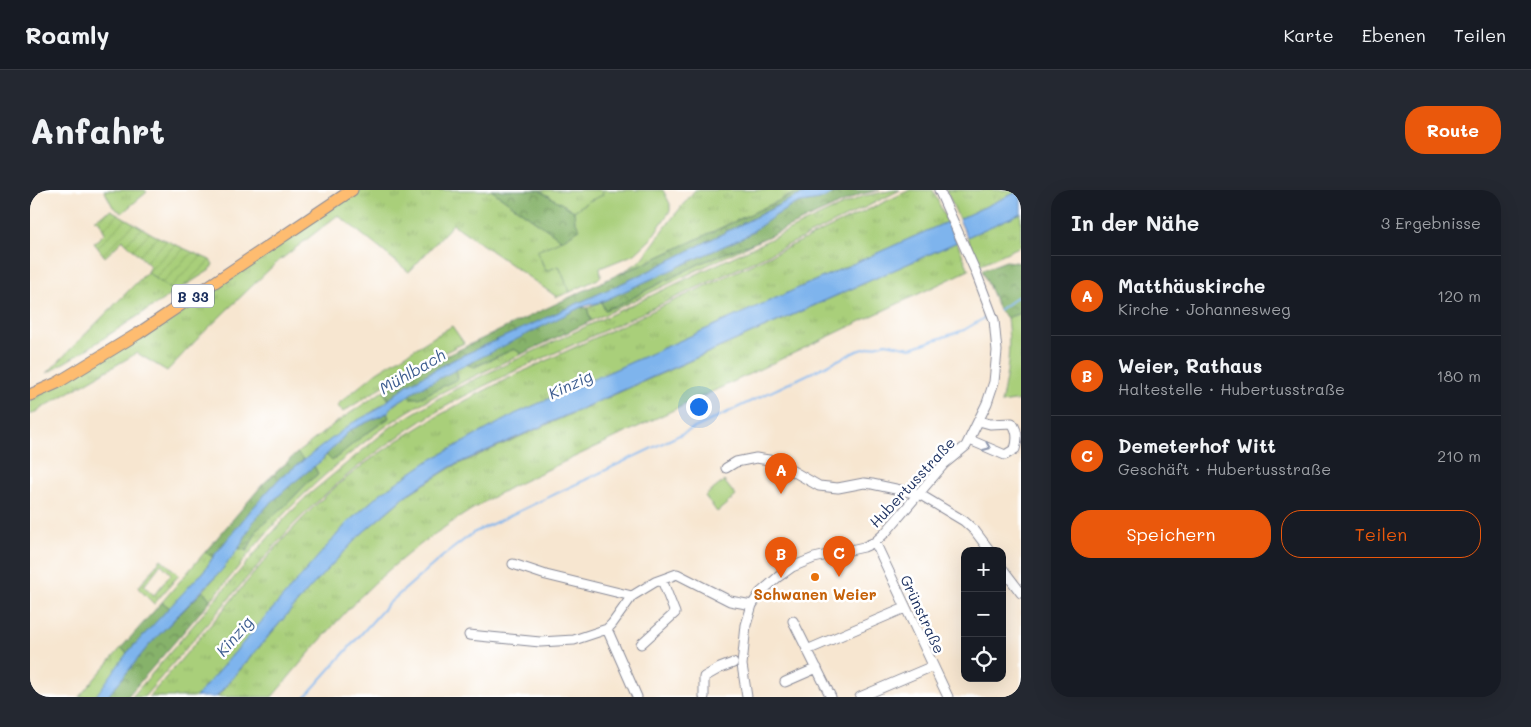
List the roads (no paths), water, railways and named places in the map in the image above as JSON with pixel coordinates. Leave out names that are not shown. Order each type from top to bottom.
[{"type":"main road","name":"B 33","points":[[30,395],[57,383],[139,333],[352,190]]},
{"type":"street","name":"Hubertusstraße","points":[[752,605],[767,586],[792,567],[814,558],[864,547],[875,542],[886,532],[944,464],[966,446],[979,421],[994,382],[997,351],[994,320],[975,270],[940,190]]},
{"type":"street","name":"Hubertusstraße","points":[[970,440],[1005,455],[1015,449],[1017,441],[1012,423],[990,424],[979,421]]},
{"type":"street","points":[[726,468],[736,462],[756,458],[775,461],[819,486],[838,488],[864,483],[919,494],[964,521],[987,547]]},
{"type":"street","name":"Grünstraße","points":[[875,542],[948,697]]},
{"type":"street","points":[[514,564],[546,576],[632,596]]},
{"type":"street","points":[[1006,573],[1021,594]]},
{"type":"street","points":[[469,636],[540,642],[574,640],[607,629],[632,596],[677,574],[730,601],[752,605],[746,625],[742,665],[747,697]]},
{"type":"street","points":[[641,644],[675,613],[662,580]]},
{"type":"street","points":[[807,650],[905,608]]},
{"type":"street","points":[[793,621],[831,697]]},
{"type":"street","points":[[607,629],[636,697]]},
{"type":"street","points":[[704,697],[704,677],[733,663]]},
{"type":"street","points":[[860,697],[933,666]]},
{"type":"street","points":[[785,682],[817,668]]},
{"type":"water","points":[[812,190],[842,190],[819,200],[795,204],[746,236],[601,302],[581,307],[414,391],[394,404],[387,413],[350,430],[321,461],[267,506],[253,522],[239,548],[221,571],[149,645],[107,697],[95,697],[127,653],[203,573],[213,557],[251,510],[279,479],[352,423],[375,411],[407,385],[455,359],[647,272]]},
{"type":"water","points":[[1021,190],[1021,213],[967,237],[959,219]]},
{"type":"water","points":[[947,222],[957,242],[452,466],[406,495],[359,536],[309,589],[216,697],[196,697],[348,522],[381,493],[427,462],[515,414]]},
{"type":"waterway","points":[[999,310],[1021,294]]},
{"type":"waterway","points":[[305,697],[388,604],[443,556],[473,533],[857,351],[886,343],[911,348],[964,330],[986,317]]},
{"type":"place","name":"Matthäuskirche","points":[[781,494]]},
{"type":"place","name":"Schwanen Weier","points":[[815,577]]},
{"type":"place","name":"Demeterhof Witt","points":[[839,577]]},
{"type":"place","name":"Weier, Rathaus","points":[[781,578]]},
{"type":"water label","name":"Mühlbach","points":[[412,371]]},
{"type":"water label","name":"Kinzig","points":[[570,384]]},
{"type":"water label","name":"Kinzig","points":[[234,636]]}]
